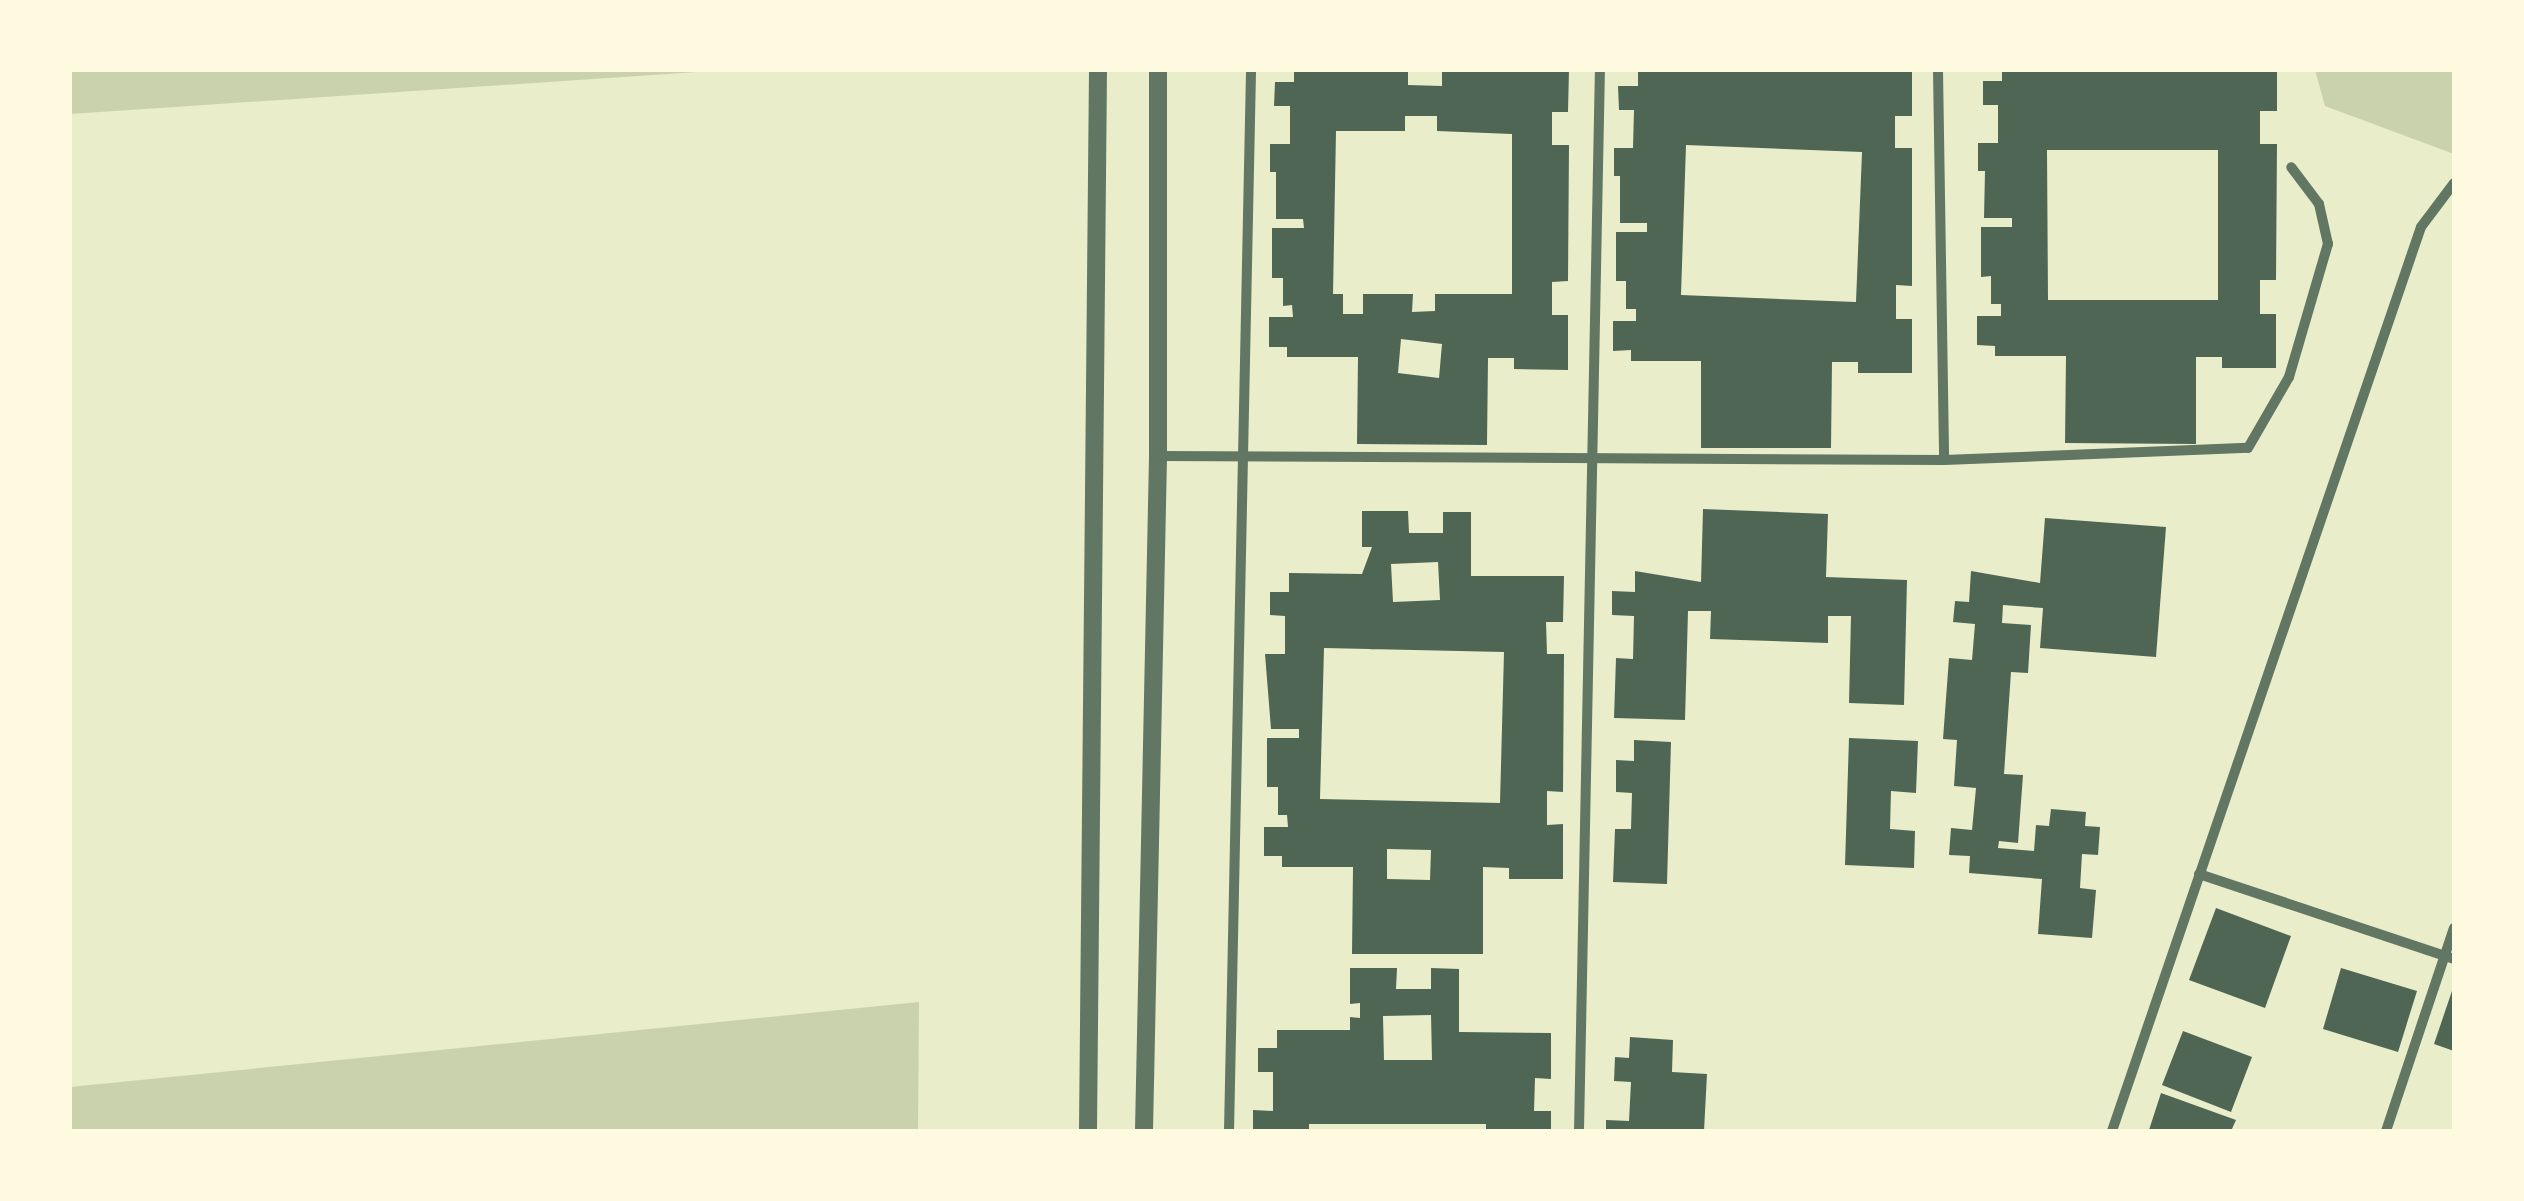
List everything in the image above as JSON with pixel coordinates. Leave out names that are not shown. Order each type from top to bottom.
[{"type":"street","points":[[1088,1131],[1098,70]]},
{"type":"street","points":[[1144,1131],[1158,456],[1158,70]]},
{"type":"street","points":[[1229,1131],[1239,457],[1251,70]]},
{"type":"street","points":[[1579,1131],[1600,70]]},
{"type":"street","points":[[1938,70],[1944,460]]},
{"type":"street","points":[[1158,456],[1944,460],[2248,448],[2289,377],[2328,244],[2319,204],[2291,167]]},
{"type":"street","points":[[2112,1131],[2421,227],[2454,182]]},
{"type":"street","points":[[2199,874],[2449,958]]},
{"type":"street","points":[[2386,1131],[2449,958],[2454,928]]},
{"type":"green space","points":[[70,70],[727,70],[70,114]]},
{"type":"green space","points":[[2315,70],[2454,70],[2454,154],[2325,106]]},
{"type":"green space","points":[[919,1002],[918,1131],[70,1131],[70,1087]]},
{"type":"building","points":[[1294,70],[1408,70],[1408,85],[1442,86],[1442,70],[1569,70],[1568,112],[1552,112],[1552,145],[1569,145],[1568,281],[1552,282],[1552,315],[1568,315],[1568,370],[1514,369],[1514,358],[1488,358],[1487,445],[1357,444],[1358,357],[1287,357],[1287,347],[1269,347],[1269,317],[1293,317],[1292,305],[1283,306],[1283,278],[1272,278],[1272,228],[1304,228],[1303,219],[1276,219],[1276,172],[1270,172],[1270,144],[1290,144],[1290,106],[1274,106],[1275,82],[1294,82]],"holes":[[[1405,116],[1437,116],[1437,131],[1512,134],[1512,294],[1435,294],[1435,311],[1412,312],[1413,294],[1363,294],[1363,314],[1343,314],[1343,294],[1333,294],[1336,131],[1405,131]],[[1401,339],[1442,344],[1439,378],[1398,373]]]},
{"type":"building","points":[[1638,70],[1912,70],[1912,116],[1895,116],[1895,148],[1912,148],[1912,286],[1896,285],[1896,319],[1912,319],[1912,373],[1858,373],[1858,362],[1832,362],[1831,448],[1701,448],[1701,361],[1631,361],[1631,350],[1613,351],[1613,321],[1636,321],[1636,309],[1626,309],[1626,281],[1616,281],[1616,232],[1647,232],[1647,223],[1620,223],[1620,176],[1614,176],[1614,148],[1633,148],[1634,110],[1619,110],[1618,86],[1638,86]],"holes":[[[1686,145],[1862,152],[1856,302],[1681,295]]]},
{"type":"building","points":[[2002,70],[2277,70],[2277,111],[2260,111],[2260,144],[2277,144],[2276,280],[2260,280],[2260,314],[2276,314],[2276,368],[2222,368],[2222,357],[2196,357],[2196,444],[2065,443],[2066,356],[1995,356],[1995,346],[1977,345],[1977,316],[2001,316],[2001,304],[1991,304],[1991,276],[1981,277],[1981,227],[2012,227],[2012,218],[1984,218],[1985,171],[1978,171],[1978,143],[1998,143],[1998,105],[1983,105],[1983,81],[2002,81]],"holes":[[[2047,150],[2218,150],[2218,300],[2048,300]]]},
{"type":"building","points":[[1703,509],[1828,514],[1826,577],[1907,580],[1904,705],[1849,703],[1851,616],[1828,616],[1828,643],[1710,639],[1711,611],[1688,611],[1685,720],[1614,718],[1616,658],[1633,659],[1634,616],[1612,615],[1612,591],[1635,592],[1635,571],[1701,582]]},
{"type":"building","points":[[1362,511],[1408,511],[1409,533],[1443,533],[1443,512],[1471,512],[1471,576],[1564,576],[1563,622],[1546,622],[1547,654],[1564,654],[1563,792],[1547,791],[1547,825],[1563,824],[1563,879],[1509,879],[1509,868],[1483,867],[1483,954],[1352,954],[1353,867],[1282,867],[1282,856],[1264,856],[1264,827],[1288,827],[1287,815],[1278,815],[1278,787],[1267,787],[1267,738],[1299,738],[1299,729],[1271,729],[1265,654],[1285,654],[1285,616],[1270,615],[1270,592],[1289,592],[1289,573],[1362,574],[1372,547],[1362,547]],"holes":[[[1438,562],[1440,600],[1393,602],[1391,564]],[[1324,648],[1504,652],[1500,803],[1320,799]],[[1387,849],[1431,850],[1430,880],[1387,879]]]},
{"type":"building","points":[[2045,518],[2166,527],[2156,657],[2040,648],[2043,608],[2003,605],[2002,623],[2031,625],[2028,673],[2011,672],[2004,774],[2023,775],[2018,843],[1999,841],[1998,848],[2034,851],[2036,825],[2049,826],[2051,809],[2086,812],[2085,826],[2100,827],[2098,855],[2082,854],[2080,888],[2096,890],[2092,938],[2038,934],[2042,879],[1969,873],[1970,856],[1949,855],[1951,828],[1972,830],[1976,788],[1954,786],[1957,740],[1943,739],[1949,658],[1972,660],[1975,624],[1953,622],[1955,601],[1969,602],[1971,571],[2040,583]]},
{"type":"building","points":[[1849,738],[1918,741],[1916,793],[1891,791],[1890,829],[1915,831],[1914,868],[1845,865]]},
{"type":"building","points":[[1634,740],[1671,742],[1667,884],[1613,882],[1615,829],[1631,829],[1632,793],[1616,792],[1616,760],[1634,761]]},
{"type":"building","points":[[2216,908],[2291,936],[2265,1008],[2189,980]]},
{"type":"building","points":[[1350,968],[1397,968],[1396,989],[1431,989],[1431,968],[1459,969],[1459,1032],[1551,1033],[1551,1079],[1535,1078],[1534,1111],[1551,1111],[1551,1131],[1486,1131],[1486,1124],[1309,1124],[1309,1131],[1253,1131],[1253,1110],[1273,1111],[1273,1072],[1258,1072],[1258,1048],[1277,1048],[1277,1030],[1350,1030],[1350,1017],[1360,1018],[1360,1003],[1350,1004]],"holes":[[[1431,1015],[1432,1060],[1384,1060],[1383,1016]]]},
{"type":"building","points":[[2341,968],[2417,991],[2398,1052],[2323,1029]]},
{"type":"building","points":[[2454,988],[2454,1051],[2434,1044]]},
{"type":"building","points":[[2183,1031],[2252,1057],[2231,1112],[2162,1085]]},
{"type":"building","points":[[1630,1037],[1673,1040],[1672,1072],[1707,1074],[1704,1131],[1606,1131],[1606,1120],[1629,1121],[1631,1082],[1614,1081],[1615,1057],[1629,1058]]},
{"type":"building","points":[[2161,1093],[2236,1120],[2231,1131],[2149,1130]]}]
